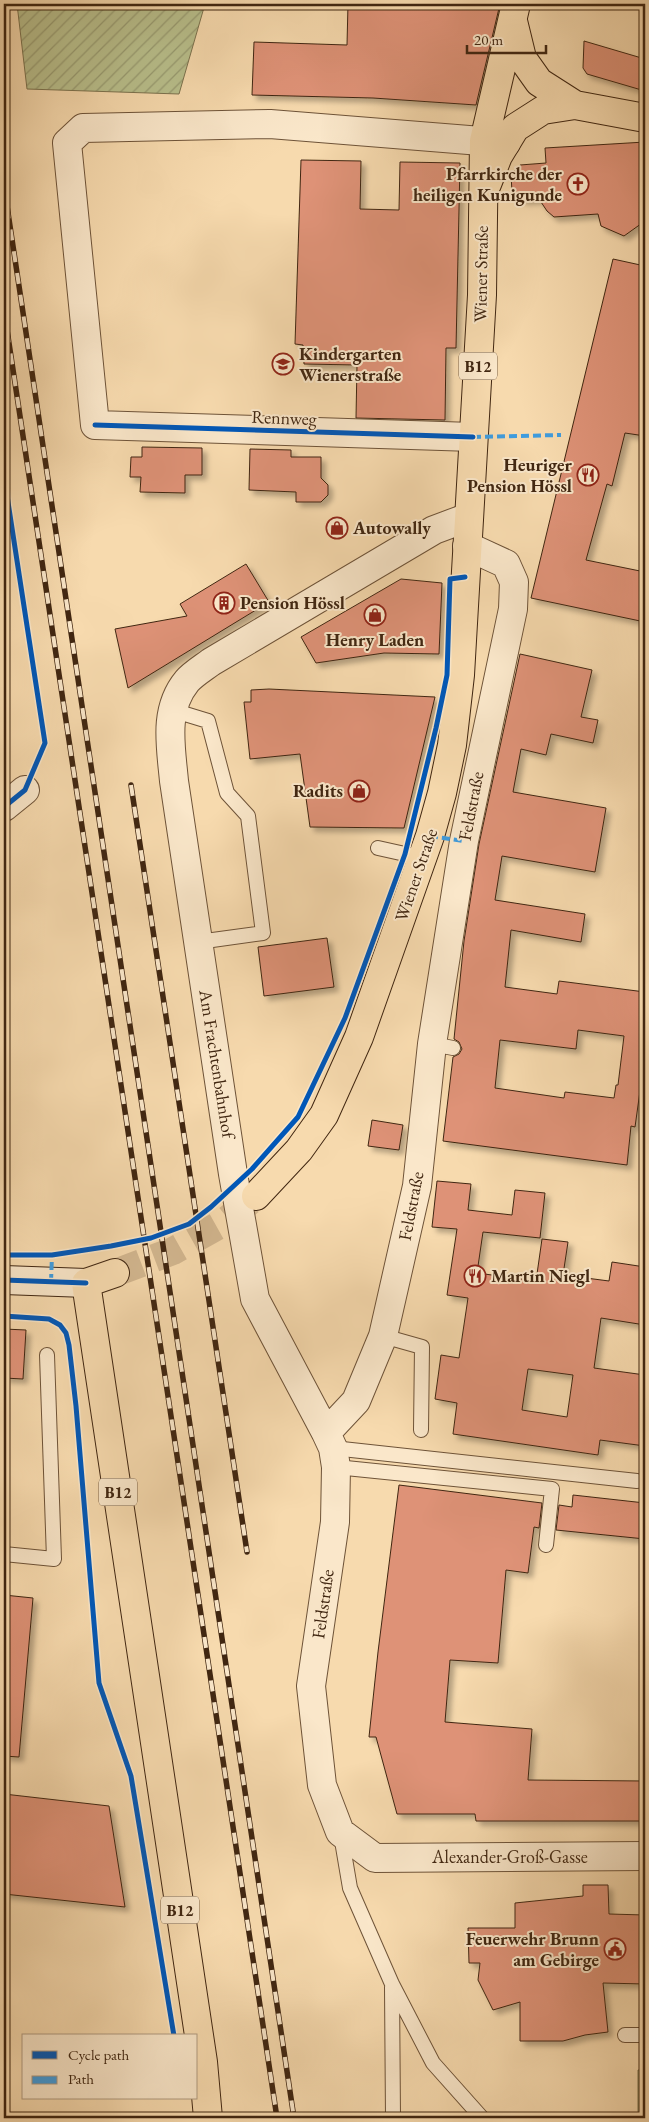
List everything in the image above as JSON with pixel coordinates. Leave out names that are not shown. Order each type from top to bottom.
[{"type":"main road","name":"B12","points":[[514,11],[522,58],[540,82],[575,105]]},
{"type":"main road","name":"B12","points":[[495,142],[514,11]]},
{"type":"main road","name":"B12","points":[[495,142],[543,110],[575,105],[645,118]]},
{"type":"main road","name":"Wiener Straße","points":[[256,1196],[299,1150],[324,1115],[359,1037],[422,858],[442,793],[452,745],[460,675],[482,295],[483,194],[498,156],[495,142]]},
{"type":"main road","points":[[86,1283],[115,1273]]},
{"type":"main road","name":"B12","points":[[86,1283],[201,2052],[208,2118]]},
{"type":"street","name":"Rennweg","points":[[473,438],[94,425],[67,143],[83,128],[270,124],[495,142]]},
{"type":"street","name":"Am Frachtenbahnhof","points":[[332,1450],[255,1299],[233,1174],[174,781],[169,733],[172,710],[187,681],[211,662],[434,530],[468,517]]},
{"type":"street","name":"Feldstraße","points":[[340,1832],[322,1785],[311,1686],[335,1522],[332,1450],[356,1401],[383,1336],[417,1186],[443,1046],[464,841],[513,609],[514,582],[506,564],[466,546]]},
{"type":"street","points":[[4,807],[25,790]]},
{"type":"street","points":[[4,1280],[86,1283]]},
{"type":"street","name":"Alexander-Groß-Gasse","points":[[340,1832],[375,1858],[645,1856]]},
{"type":"lane","points":[[172,710],[208,721],[227,793],[248,816],[263,933],[198,942]]},
{"type":"lane","points":[[378,848],[422,858]]},
{"type":"lane","points":[[383,1336],[422,1347],[421,1430]]},
{"type":"lane","points":[[4,1554],[54,1559],[47,1355]]},
{"type":"lane","points":[[332,1450],[637,1481]]},
{"type":"lane","points":[[332,1450],[552,1489],[546,1545]]},
{"type":"lane","points":[[340,1832],[350,1888],[392,1984],[433,2063],[482,2118]]},
{"type":"lane","points":[[392,1984],[393,2118]]},
{"type":"lane","points":[[625,2035],[645,2035]]},
{"type":"green space","points":[[17,4],[205,4],[179,94],[27,89]]},
{"type":"green space","points":[[638,2070],[645,2070],[645,2118],[638,2118]]},
{"type":"building","points":[[348,4],[500,4],[476,105],[373,98],[252,95],[254,42],[347,45]]},
{"type":"building","points":[[584,41],[645,59],[645,91],[587,74],[583,68]]},
{"type":"building","name":"Pfarrkirche der heiligen Kunigunde","points":[[645,142],[645,221],[624,236],[601,226],[598,214],[554,217],[547,211],[539,199],[523,200],[512,192],[511,175],[520,165],[546,163],[545,148]]},
{"type":"building","points":[[301,160],[361,161],[360,209],[399,210],[400,162],[460,163],[456,348],[446,348],[445,420],[356,418],[357,365],[304,364],[303,345],[295,344]]},
{"type":"building","points":[[613,259],[645,266],[645,436],[625,433],[612,486],[607,484],[586,560],[645,572],[645,622],[531,598]]},
{"type":"building","points":[[142,447],[202,448],[202,475],[185,475],[185,493],[140,492],[141,477],[130,477],[131,457],[142,457]]},
{"type":"building","points":[[250,449],[291,450],[291,457],[321,457],[321,478],[328,485],[328,495],[321,502],[296,502],[296,492],[249,490]]},
{"type":"building","points":[[246,564],[269,602],[128,688],[115,629],[187,616],[180,604]]},
{"type":"building","points":[[401,579],[442,583],[439,654],[384,653],[316,663],[301,637]]},
{"type":"building","points":[[520,654],[592,670],[581,717],[598,720],[593,743],[551,734],[546,755],[521,749],[513,792],[606,808],[595,872],[502,856],[495,900],[585,914],[581,942],[511,930],[505,987],[557,994],[559,981],[645,992],[645,1055],[635,1127],[631,1126],[627,1165],[443,1141],[453,1057],[459,1054],[462,1049],[459,1042],[454,1039],[464,941],[479,844]],"holes":[[[578,1030],[624,1036],[618,1085],[616,1085],[614,1098],[565,1092],[564,1098],[495,1088],[500,1040],[576,1049]]]},
{"type":"building","name":"Radits","points":[[269,689],[435,697],[404,828],[310,827],[300,754],[250,759],[244,702],[251,702],[251,690]]},
{"type":"building","points":[[327,938],[334,987],[264,996],[258,947]]},
{"type":"building","points":[[372,1120],[403,1125],[399,1150],[368,1146]]},
{"type":"building","points":[[437,1181],[471,1184],[468,1210],[512,1215],[515,1190],[545,1193],[540,1238],[483,1232],[477,1273],[536,1281],[542,1239],[568,1242],[563,1275],[609,1281],[612,1262],[645,1267],[645,1325],[601,1318],[594,1368],[645,1375],[645,1446],[600,1440],[598,1455],[453,1434],[457,1403],[435,1399],[441,1355],[459,1358],[468,1298],[447,1295],[457,1229],[432,1227]],"holes":[[[528,1369],[573,1375],[567,1417],[522,1410]]]},
{"type":"building","points":[[4,1329],[26,1330],[23,1379],[4,1378]]},
{"type":"building","points":[[399,1485],[542,1503],[539,1528],[534,1527],[528,1573],[506,1570],[498,1663],[450,1660],[445,1722],[532,1729],[528,1780],[645,1781],[645,1821],[476,1821],[475,1814],[397,1814],[376,1737],[369,1737]]},
{"type":"building","points":[[573,1495],[645,1503],[645,1539],[556,1530],[559,1505],[572,1507]]},
{"type":"building","points":[[4,1595],[33,1598],[19,1757],[4,1756]]},
{"type":"building","points":[[4,1794],[109,1806],[125,1907],[4,1894]]},
{"type":"building","points":[[583,1885],[608,1885],[609,1914],[645,1915],[645,1984],[603,1983],[608,2032],[585,2035],[563,2041],[520,2041],[520,2002],[493,2010],[478,1980],[480,1963],[469,1963],[468,1928],[515,1928],[515,1903],[583,1896]]},
{"type":"tunnel","points":[[115,1273],[173,1251],[223,1223],[255,1197]]},
{"type":"railway","points":[[4,186],[294,2118]]},
{"type":"railway","points":[[4,310],[277,2118]]},
{"type":"railway","points":[[131,785],[247,1552]]},
{"type":"marked path","points":[[473,437],[561,435]]},
{"type":"marked path","points":[[430,836],[464,841]]},
{"type":"marked path","points":[[51,1282],[52,1255]]},
{"type":"cycle path","points":[[95,425],[473,437]]},
{"type":"cycle path","points":[[4,476],[45,743],[25,790],[4,807]]},
{"type":"cycle path","points":[[4,1255],[52,1255],[111,1246],[151,1238],[189,1224],[211,1207],[252,1169],[298,1117],[345,1018],[405,854],[447,675],[450,579],[465,577]]},
{"type":"cycle path","points":[[4,1280],[86,1283]]},
{"type":"cycle path","points":[[4,1316],[49,1319],[60,1325],[66,1333],[69,1345],[76,1406],[99,1683],[131,1776],[174,2034]]},
{"type":"place","name":"Pfarrkirche der heiligen Kunigunde","points":[[578,184]]},
{"type":"place","name":"Kindergarten Wienerstraße","points":[[283,364]]},
{"type":"place","name":"Heuriger Pension Hössl","points":[[588,475]]},
{"type":"place","name":"Autowally","points":[[337,528]]},
{"type":"place","name":"Pension Hössl","points":[[224,603]]},
{"type":"place","name":"Henry Laden","points":[[375,615]]},
{"type":"place","name":"Radits","points":[[359,791]]},
{"type":"place","name":"Martin Niegl","points":[[475,1276]]},
{"type":"place","name":"Feuerwehr Brunn am Gebirge","points":[[615,1949]]}]
